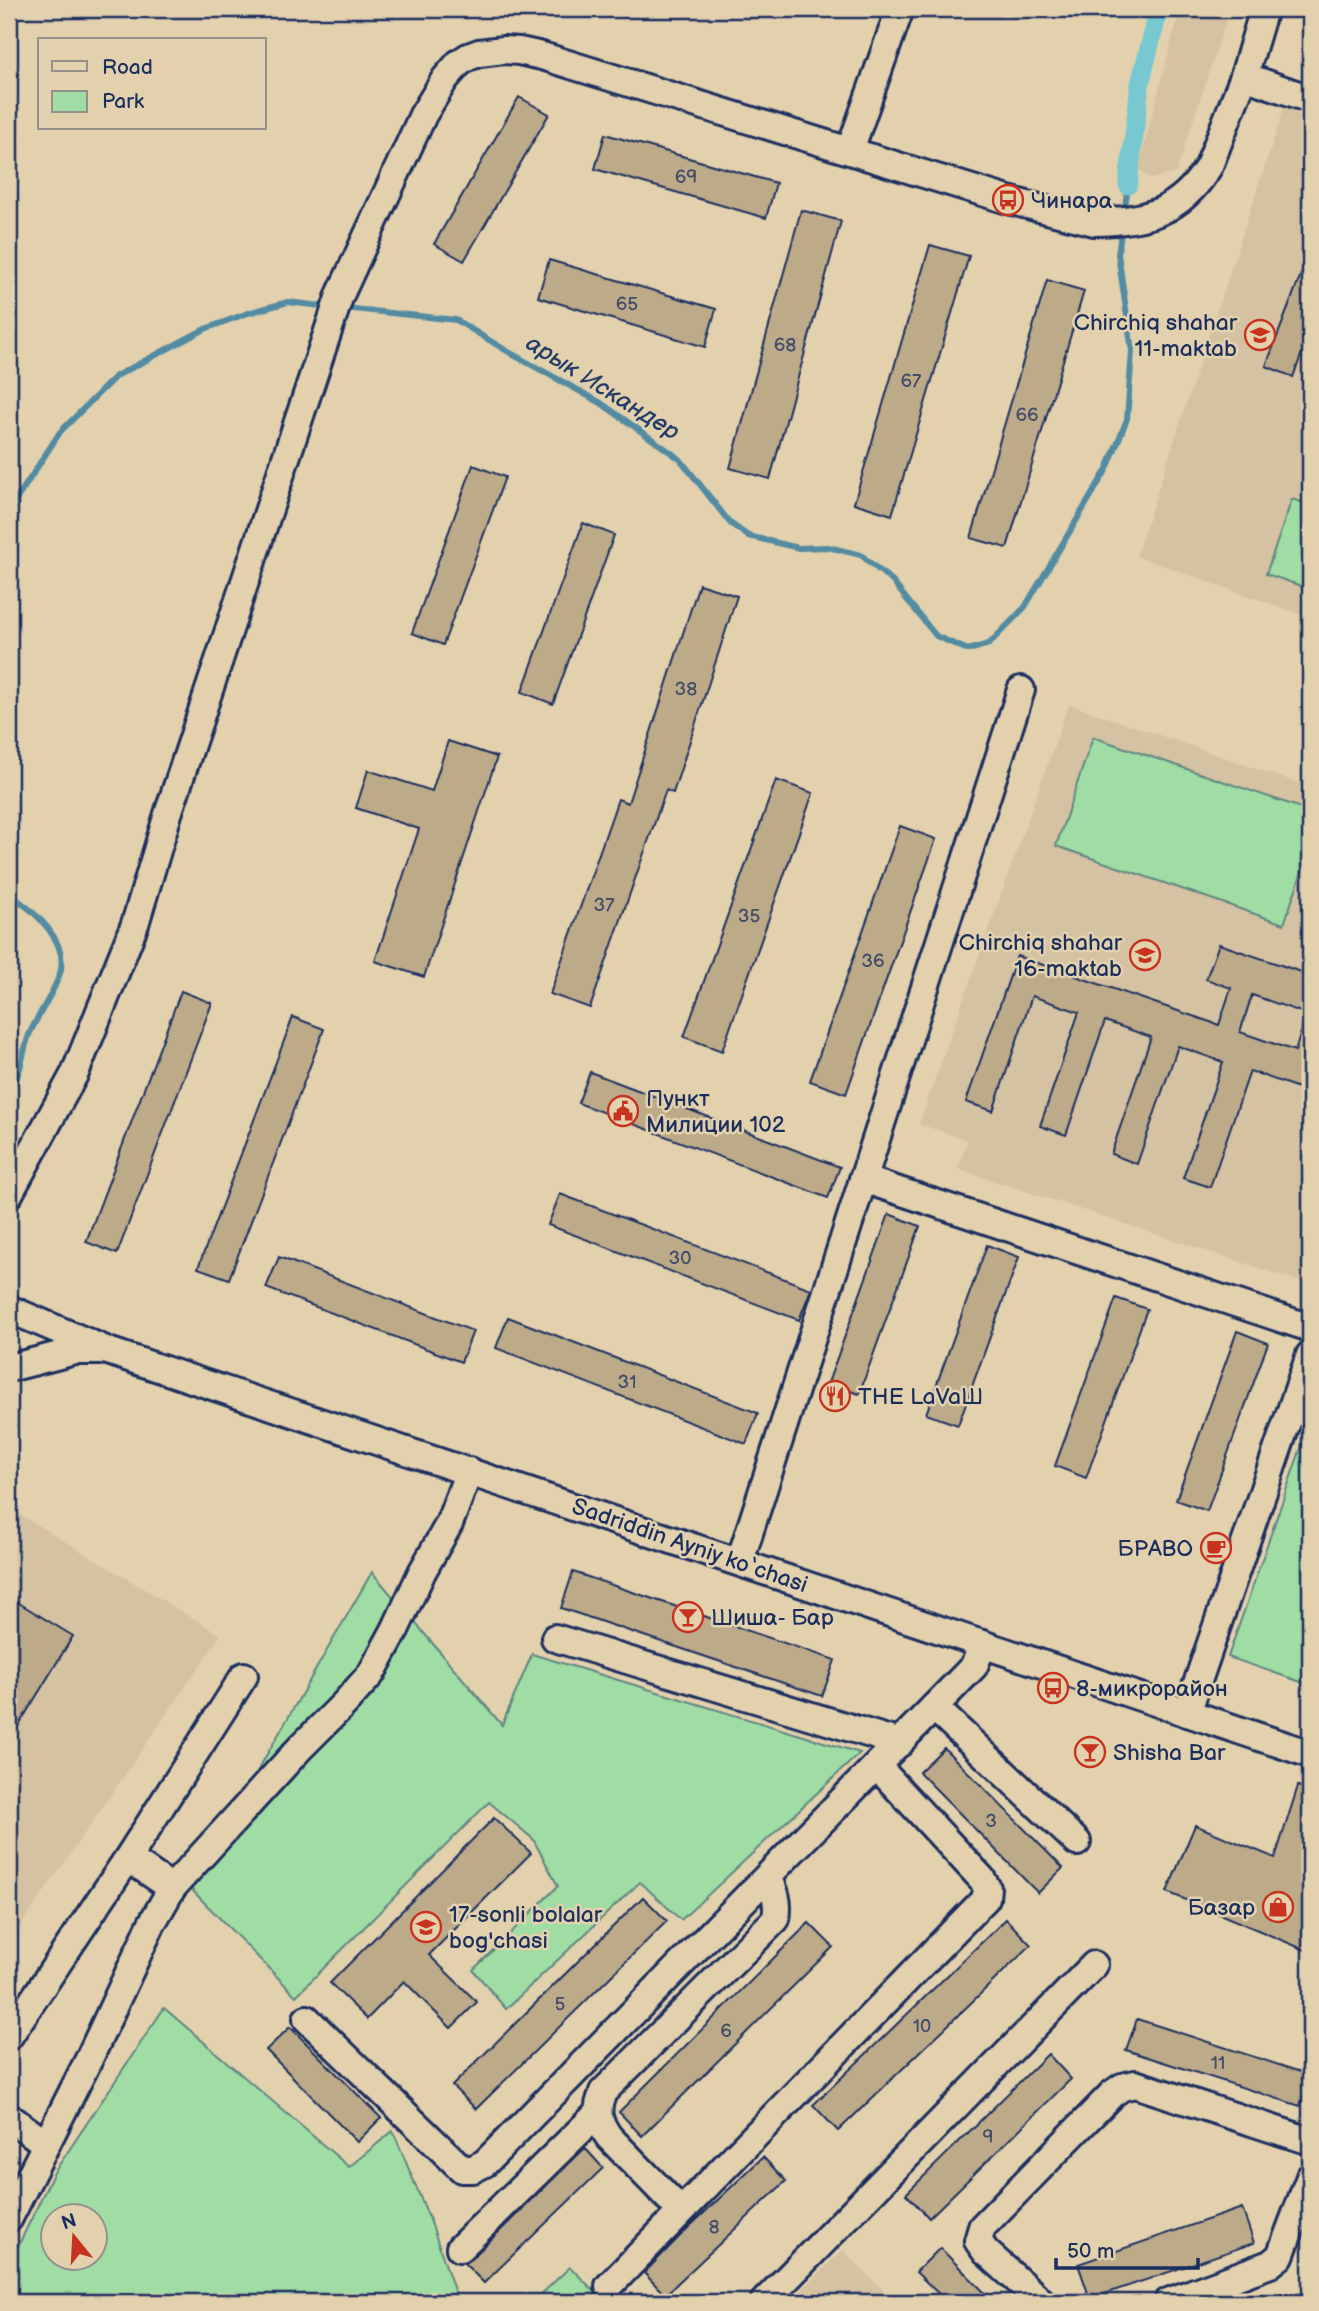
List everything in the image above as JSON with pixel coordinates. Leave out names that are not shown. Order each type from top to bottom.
[{"type":"street","points":[[850,150],[900,9]]},
{"type":"street","points":[[9,1194],[75,1073],[135,924],[168,814],[340,295],[428,105],[459,63],[479,53],[519,51],[542,55],[1008,200],[1094,222],[1155,215],[1192,192],[1209,166],[1244,76],[1264,9]]},
{"type":"street","points":[[1244,76],[1310,99]]},
{"type":"street","points":[[740,1561],[1021,690]]},
{"type":"street","points":[[863,1179],[1310,1328]]},
{"type":"street","name":"Sadriddin Ayniy ko‘chasi","points":[[9,1310],[108,1351],[1310,1754]]},
{"type":"street","points":[[9,1368],[75,1351],[108,1351]]},
{"type":"street","points":[[1187,1713],[1310,1355]]},
{"type":"street","points":[[9,2217],[89,2059],[152,1923],[172,1888],[371,1674],[449,1524],[469,1471]]},
{"type":"street","points":[[555,1638],[900,1743]]},
{"type":"street","points":[[307,2019],[462,2169],[473,2169],[485,2163],[974,1666],[983,1644]]},
{"type":"street","points":[[9,2036],[128,1858],[244,1676]]},
{"type":"street","points":[[934,1707],[1077,1842]]},
{"type":"street","points":[[609,2286],[986,1898],[987,1888],[982,1879],[877,1766]]},
{"type":"street","points":[[128,1858],[172,1888]]},
{"type":"street","points":[[460,2248],[776,1919],[776,1893],[768,1876]]},
{"type":"street","points":[[764,2302],[1094,1965]]},
{"type":"street","points":[[580,2068],[600,2103],[601,2125],[681,2211]]},
{"type":"street","points":[[1042,2302],[986,2252],[978,2241],[982,2227],[1112,2094],[1122,2087],[1135,2084],[1310,2141]]},
{"type":"street","points":[[9,2117],[46,2144]]},
{"type":"street","points":[[1168,2302],[1270,2264],[1280,2256],[1310,2177]]},
{"type":"shaded area","points":[[1180,9],[1230,9],[1176,173],[1150,179],[1138,168]]},
{"type":"shaded area","name":"Chirchiq shahar 11-maktab","points":[[1285,105],[1310,114],[1310,618],[1136,556]]},
{"type":"shaded area","name":"Chirchiq shahar 16-maktab","points":[[1069,704],[1310,787],[1310,1285],[958,1169],[967,1140],[919,1124]]},
{"type":"shaded area","points":[[9,1508],[221,1635],[9,1943]]},
{"type":"shaded area","points":[[843,2250],[895,2302],[789,2302]]},
{"type":"green space","points":[[1292,499],[1310,505],[1310,589],[1266,574]]},
{"type":"green space","points":[[1093,737],[1310,811],[1310,848],[1284,924],[1056,846]]},
{"type":"green space","points":[[1310,1422],[1310,1685],[1228,1657]]},
{"type":"green space","points":[[372,1572],[502,1725],[532,1654],[860,1753],[681,1920],[640,1882],[506,2009],[473,1970],[558,1886],[533,1839],[489,1802],[296,1996],[190,1888]]},
{"type":"green space","points":[[164,2008],[349,2167],[393,2131],[432,2225],[458,2302],[9,2302],[9,2265],[38,2205],[38,2272],[108,2272],[108,2202],[39,2202],[53,2174]]},
{"type":"green space","points":[[570,2267],[605,2302],[533,2302]]},
{"type":"building","points":[[519,97],[549,114],[464,261],[434,244]]},
{"type":"building","points":[[605,134],[776,183],[766,218],[595,169]]},
{"type":"building","points":[[801,210],[841,221],[770,479],[730,468]]},
{"type":"building","points":[[930,245],[969,256],[892,515],[854,503]]},
{"type":"building","points":[[1309,253],[1310,332],[1293,377],[1266,366]]},
{"type":"building","points":[[549,260],[716,309],[705,347],[538,297]]},
{"type":"building","points":[[1047,280],[1084,291],[1007,548],[971,538]]},
{"type":"building","points":[[473,465],[505,477],[443,645],[412,633]]},
{"type":"building","points":[[583,523],[614,535],[553,704],[522,692]]},
{"type":"building","points":[[699,584],[737,596],[673,793],[666,790],[590,1008],[550,994],[618,799],[628,803]]},
{"type":"building","points":[[448,741],[497,757],[424,977],[375,961],[419,829],[356,808],[368,770],[432,791]]},
{"type":"building","points":[[776,780],[813,793],[722,1051],[684,1037]]},
{"type":"building","points":[[900,826],[936,839],[846,1094],[810,1081]]},
{"type":"building","points":[[1219,944],[1310,975],[1310,1092],[1250,1071],[1210,1187],[1183,1178],[1223,1062],[1178,1046],[1137,1164],[1111,1154],[1151,1037],[1105,1021],[1066,1135],[1040,1126],[1079,1012],[1032,996],[993,1111],[966,1102],[1017,956],[1219,1025],[1231,988],[1206,979]],"holes":[[[1252,995],[1307,1014],[1295,1051],[1240,1032]]]},
{"type":"building","points":[[181,991],[212,1003],[117,1254],[86,1242]]},
{"type":"building","points":[[293,1017],[324,1029],[229,1279],[198,1268]]},
{"type":"building","points":[[590,1072],[840,1167],[828,1198],[578,1103]]},
{"type":"building","points":[[560,1194],[811,1289],[799,1320],[548,1225]]},
{"type":"building","points":[[889,1214],[920,1226],[859,1394],[828,1383]]},
{"type":"building","points":[[987,1245],[1019,1257],[958,1425],[926,1414]]},
{"type":"building","points":[[279,1257],[473,1331],[461,1362],[266,1288]]},
{"type":"building","points":[[1116,1298],[1147,1309],[1086,1478],[1055,1466]]},
{"type":"building","points":[[508,1317],[758,1413],[746,1444],[496,1348]]},
{"type":"building","points":[[1237,1331],[1268,1343],[1207,1511],[1176,1500]]},
{"type":"building","points":[[573,1572],[835,1660],[822,1696],[561,1608]]},
{"type":"building","points":[[9,1597],[73,1636],[9,1741]]},
{"type":"building","points":[[944,1748],[1063,1868],[1038,1893],[919,1772]]},
{"type":"building","points":[[1298,1786],[1310,1790],[1310,1952],[1167,1892],[1195,1825],[1275,1858]]},
{"type":"building","points":[[494,1818],[531,1853],[429,1955],[477,2002],[451,2028],[404,1981],[367,2019],[330,1983]]},
{"type":"building","points":[[643,1897],[667,1921],[476,2109],[452,2086]]},
{"type":"building","points":[[1006,1919],[1031,1945],[838,2131],[813,2105]]},
{"type":"building","points":[[809,1923],[833,1947],[642,2136],[619,2112]]},
{"type":"building","points":[[1137,2019],[1310,2075],[1300,2106],[1126,2050]]},
{"type":"building","points":[[290,2027],[381,2118],[357,2142],[266,2050]]},
{"type":"building","points":[[1048,2054],[1071,2079],[929,2218],[906,2194]]},
{"type":"building","points":[[585,2148],[603,2168],[484,2283],[464,2263]]},
{"type":"building","points":[[763,2157],[786,2181],[665,2295],[644,2273]]},
{"type":"building","points":[[1242,2208],[1254,2243],[1090,2299],[1078,2264]]},
{"type":"building","points":[[940,2248],[994,2302],[947,2302],[916,2272]]},
{"type":"waterway","points":[[1128,185],[1140,84],[1159,9]]},
{"type":"waterway","name":"арык Искандер","points":[[1124,214],[1128,185]]},
{"type":"waterway","name":"арык Искандер","points":[[344,308],[456,320],[601,403],[680,459],[730,523],[748,536],[799,548],[828,547],[861,555],[892,581],[936,636],[968,650],[989,644],[1025,607],[1107,469],[1127,419],[1132,351],[1118,254],[1122,225]]},
{"type":"waterway","name":"арык Искандер","points":[[9,519],[16,500],[60,432],[116,376],[205,329],[248,313],[288,302],[329,307]]},
{"type":"waterway","name":"арык Искандер","points":[[9,894],[29,909],[48,929],[60,952],[62,964],[56,983],[29,1035],[19,1071],[9,1090]]},
{"type":"place","name":"Чинара","points":[[1008,200]]},
{"type":"place","name":"Chirchiq shahar 11-maktab","points":[[1260,335]]},
{"type":"place","name":"Chirchiq shahar 16-maktab","points":[[1145,955]]},
{"type":"place","name":"Пункт Милиции 102","points":[[623,1111]]},
{"type":"place","name":"THE LaVaШ","points":[[835,1396]]},
{"type":"place","name":"БРАВО","points":[[1216,1548]]},
{"type":"place","name":"Шиша- Бар","points":[[688,1617]]},
{"type":"place","name":"8-микрорайон","points":[[1053,1688]]},
{"type":"place","name":"Shisha Bar","points":[[1090,1752]]},
{"type":"place","name":"Базар","points":[[1278,1907]]},
{"type":"place","name":"17-sonli bolalar bog'chasi","points":[[426,1927]]}]
